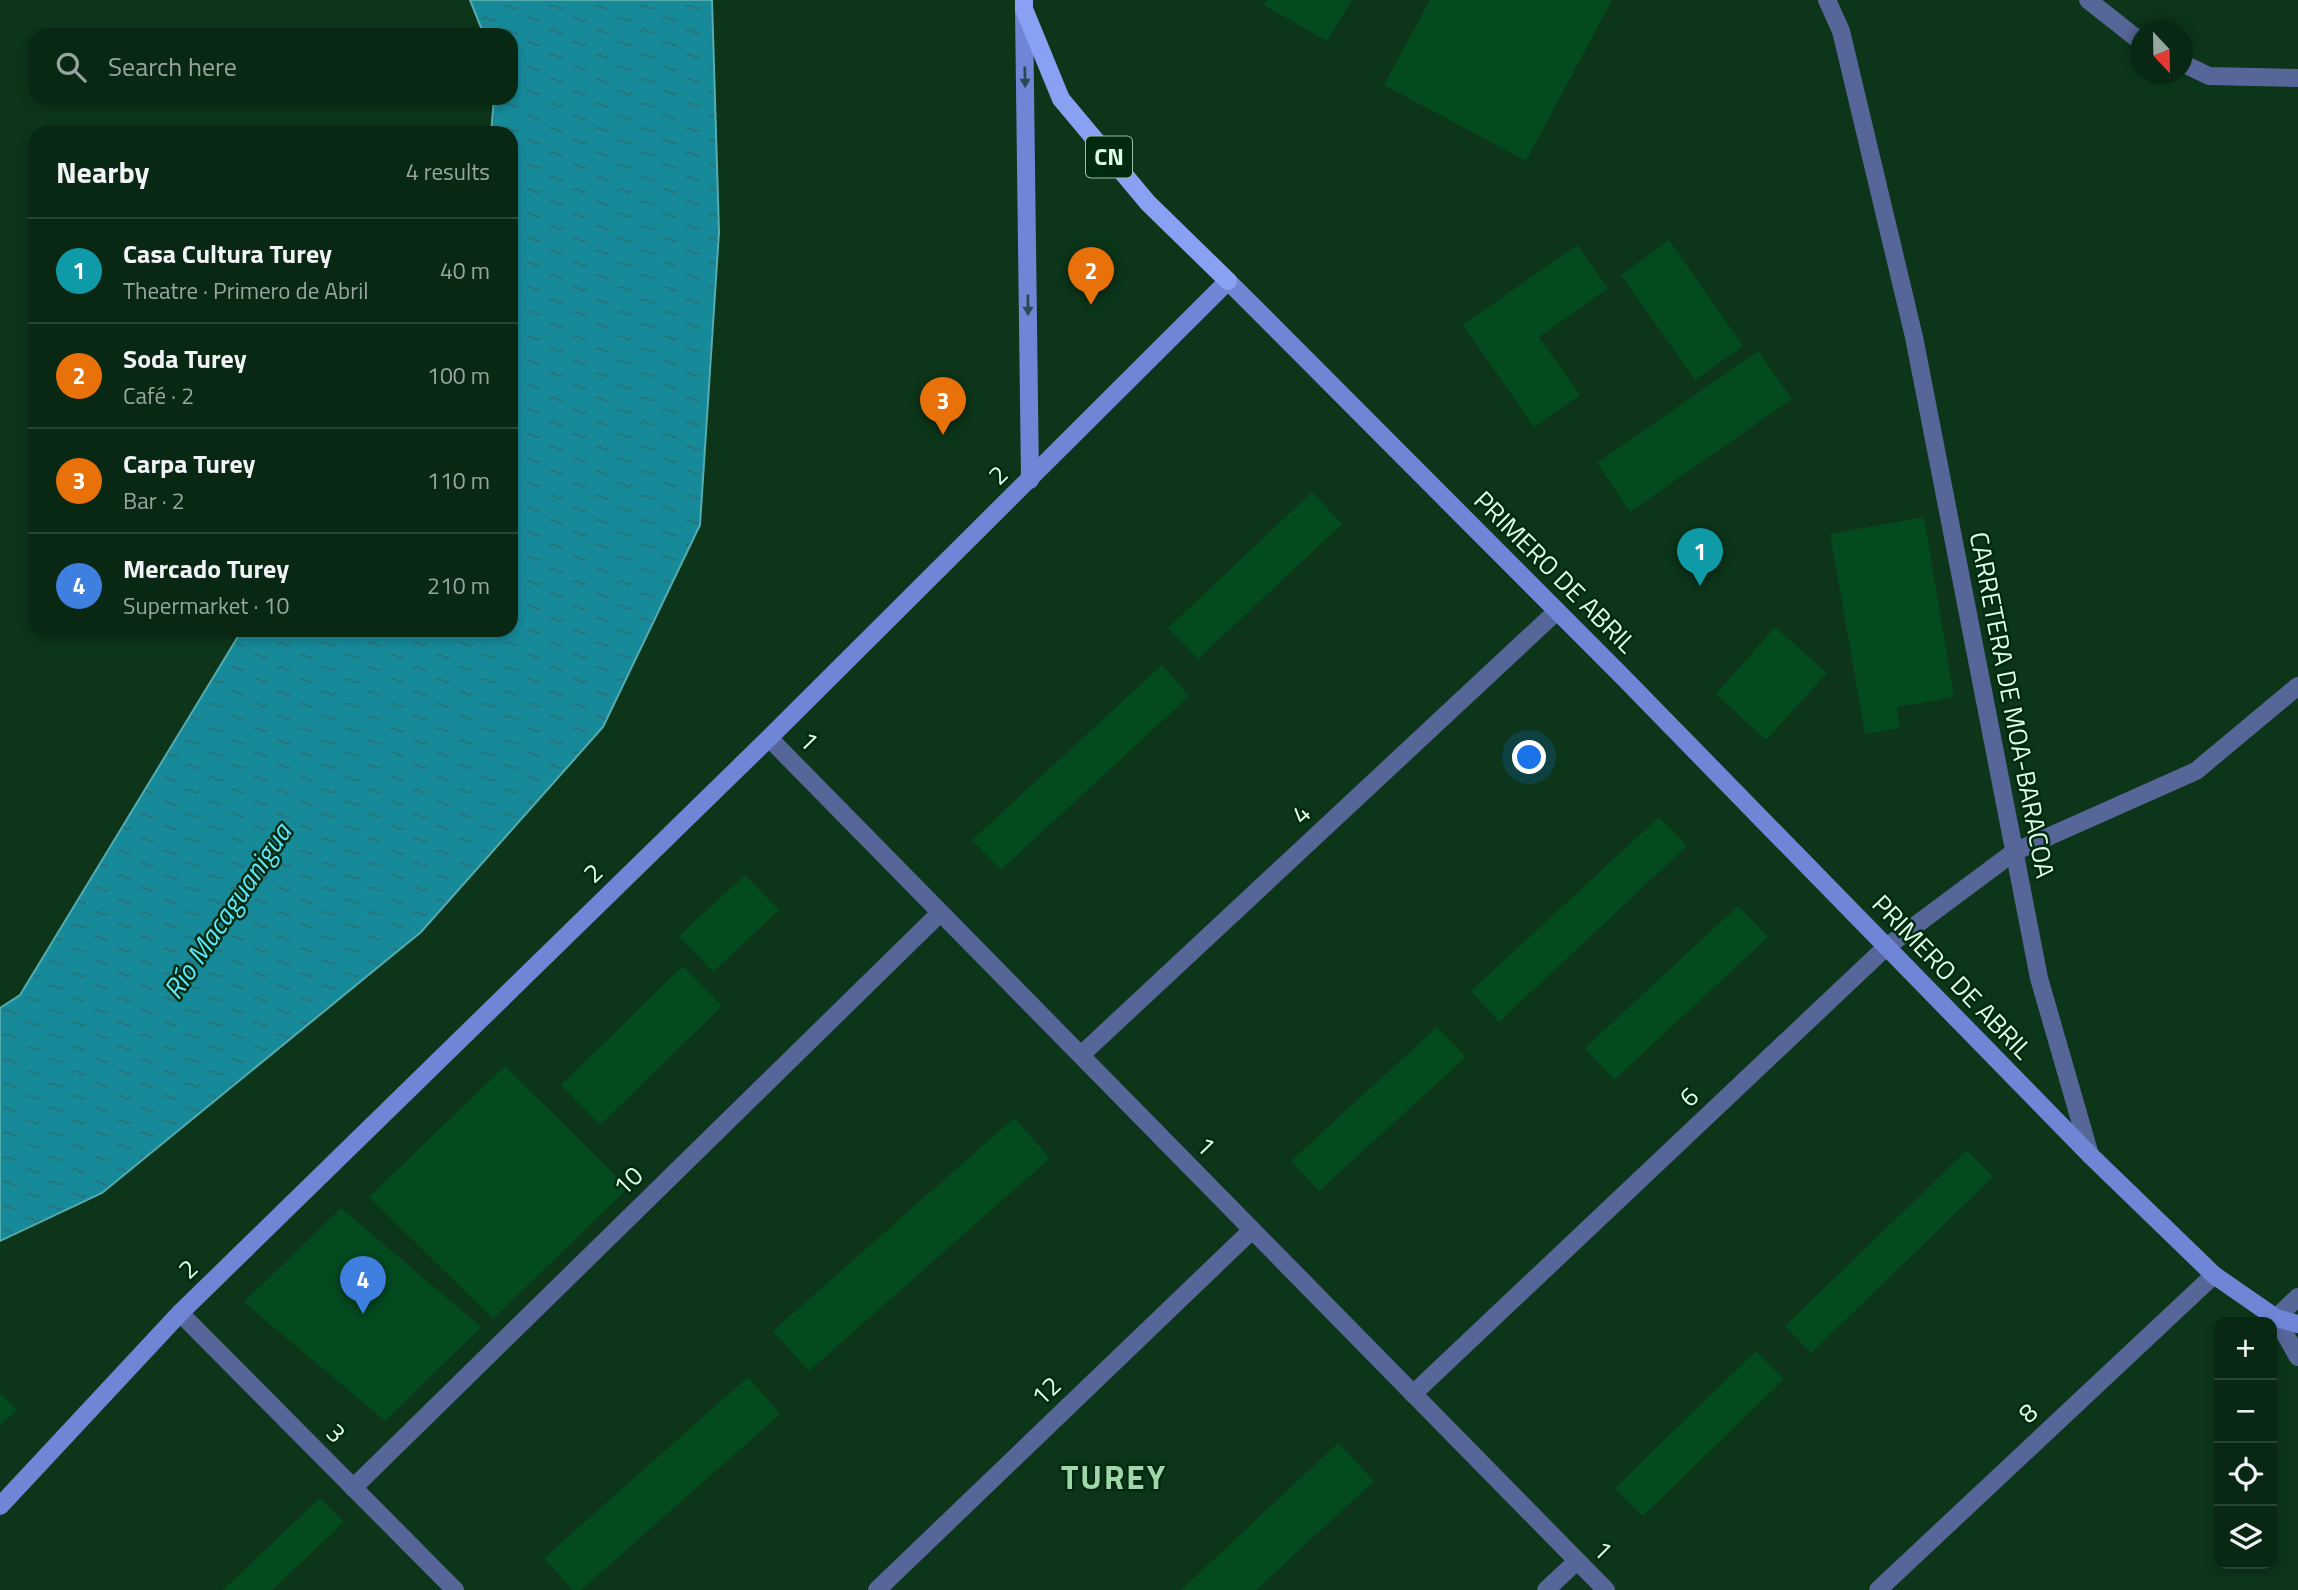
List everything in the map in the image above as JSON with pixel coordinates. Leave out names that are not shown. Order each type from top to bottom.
[{"type":"main road","name":"PRIMERO DE ABRIL","points":[[1024,5],[1061,99],[1148,203],[1557,611],[2090,1155]]},
{"type":"main road","points":[[1024,5],[1030,480]]},
{"type":"main road","name":"2","points":[[0,1506],[180,1314],[769,738],[1228,281]]},
{"type":"main road","name":"CARRETERA DE MOA-BARACOA","points":[[2090,1155],[2214,1275],[2275,1317]]},
{"type":"main road","name":"CARRETERA DE MOA-BARACOA","points":[[2277,1318],[2298,1324]]},
{"type":"street","name":"CARRETERA DE MOA-BARACOA","points":[[1828,0],[1841,31],[1914,337],[2039,978],[2090,1155]]},
{"type":"street","points":[[2088,0],[2130,33]]},
{"type":"street","points":[[2193,68],[2208,76],[2298,78]]},
{"type":"street","name":"4","points":[[1081,1055],[1557,611]]},
{"type":"street","name":"6","points":[[1413,1394],[1885,948],[2014,852],[2196,771],[2298,686]]},
{"type":"street","name":"1","points":[[769,738],[1606,1590]]},
{"type":"street","name":"10","points":[[353,1488],[940,913]]},
{"type":"street","name":"12","points":[[877,1590],[1252,1230]]},
{"type":"street","name":"8","points":[[1878,1590],[2214,1275]]},
{"type":"street","points":[[2277,1317],[2298,1297]]},
{"type":"street","name":"3","points":[[180,1314],[455,1590]]},
{"type":"street","points":[[2277,1320],[2298,1357]]},
{"type":"street","points":[[1546,1590],[1577,1561]]},
{"type":"water","name":"Río Macaguanigua","points":[[470,0],[712,0],[719,232],[700,525],[603,727],[421,932],[102,1193],[0,1241],[0,1008],[20,995],[238,637],[518,637],[518,126],[492,126],[493,105],[518,105],[518,28],[481,28]]},
{"type":"building","points":[[1267,0],[1352,0],[1327,41],[1264,5]]},
{"type":"building","points":[[1430,0],[1612,0],[1526,161],[1384,85]]},
{"type":"building","points":[[1669,240],[1743,346],[1695,380],[1621,275]]},
{"type":"building","points":[[1577,245],[1608,288],[1539,337],[1580,395],[1534,427],[1463,325]]},
{"type":"building","points":[[1758,351],[1792,399],[1630,512],[1597,463]]},
{"type":"building","points":[[1312,492],[1342,524],[1198,659],[1168,628]]},
{"type":"building","points":[[1924,517],[1954,697],[1897,707],[1900,728],[1865,734],[1830,534]]},
{"type":"building","points":[[1775,627],[1827,673],[1766,740],[1716,694]]},
{"type":"building","points":[[1162,665],[1189,696],[1001,870],[972,840]]},
{"type":"building","points":[[1659,817],[1687,846],[1499,1022],[1471,991]]},
{"type":"building","points":[[745,875],[779,910],[713,972],[679,936]]},
{"type":"building","points":[[1738,906],[1768,937],[1614,1080],[1585,1048]]},
{"type":"building","points":[[683,966],[722,1006],[600,1125],[561,1085]]},
{"type":"building","points":[[1437,1027],[1466,1057],[1319,1191],[1291,1161]]},
{"type":"building","points":[[505,1066],[628,1188],[493,1319],[369,1197]]},
{"type":"building","points":[[1014,1118],[1050,1158],[809,1371],[773,1331]]},
{"type":"building","points":[[1967,1150],[1993,1177],[1811,1353],[1785,1326]]},
{"type":"building","points":[[341,1208],[481,1327],[385,1421],[244,1302]]},
{"type":"building","points":[[1756,1351],[1784,1379],[1643,1516],[1615,1488]]},
{"type":"building","points":[[748,1377],[780,1414],[581,1590],[573,1590],[544,1558]]},
{"type":"building","points":[[0,1393],[17,1410],[0,1426]]},
{"type":"building","points":[[1338,1443],[1374,1481],[1256,1590],[1181,1590]]},
{"type":"building","points":[[320,1498],[344,1522],[272,1590],[223,1590]]},
{"type":"place","name":"Soda Turey","points":[[1091,305]]},
{"type":"place","name":"Carpa Turey","points":[[943,435]]},
{"type":"place","name":"Casa Cultura Turey","points":[[1700,586]]},
{"type":"place","name":"Mercado Turey","points":[[363,1314]]},
{"type":"district","name":"TUREY","points":[[1114,1477]]}]
